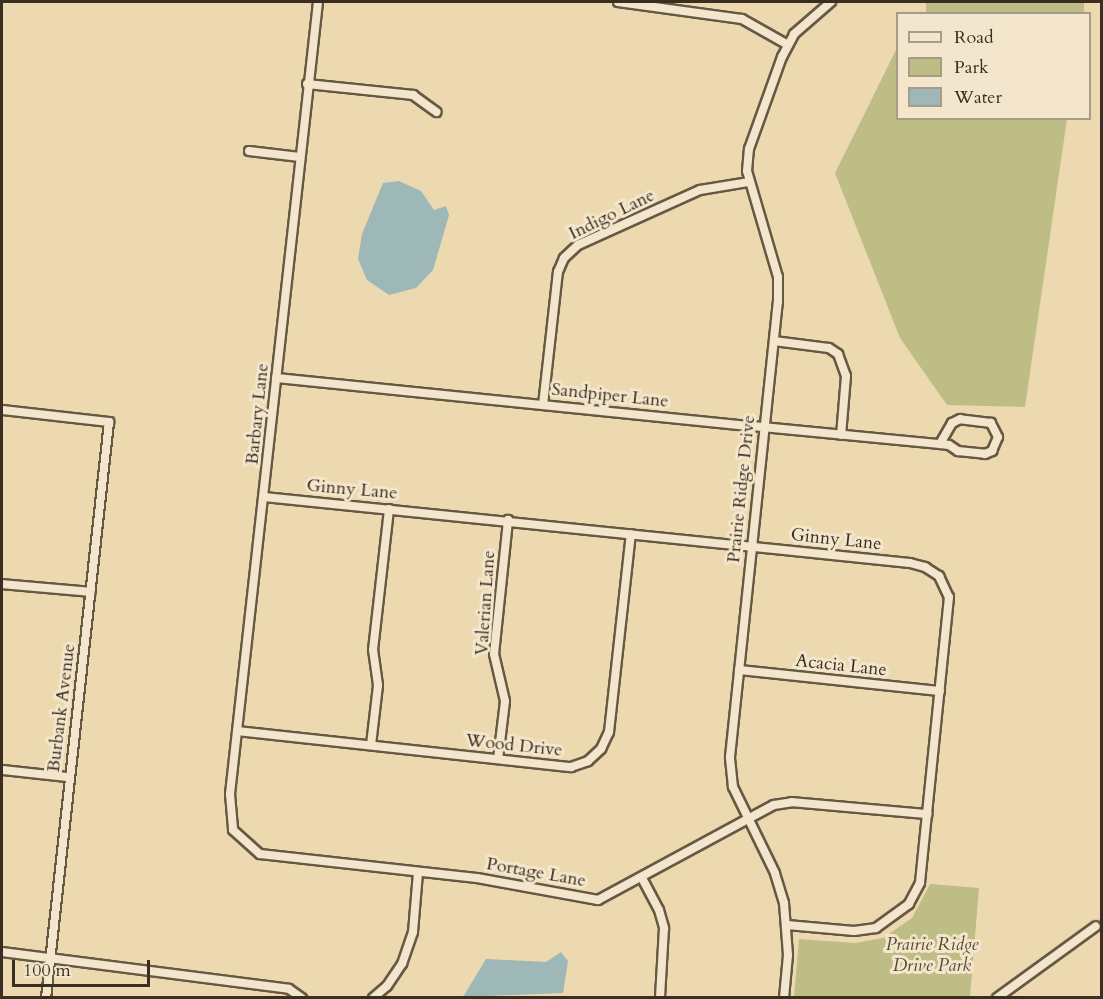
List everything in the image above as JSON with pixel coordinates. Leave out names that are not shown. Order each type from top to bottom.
[{"type":"street","name":"Barbary Lane","points":[[233,830],[230,794],[318,2]]},
{"type":"street","points":[[618,2],[742,19],[788,45]]},
{"type":"street","name":"Prairie Ridge Drive","points":[[784,998],[787,925],[775,873],[747,820],[733,787],[730,757],[774,341],[778,277],[749,182],[749,149],[794,34],[831,2]]},
{"type":"street","points":[[308,84],[413,95],[436,112]]},
{"type":"street","points":[[249,151],[300,157]]},
{"type":"street","name":"Indigo Lane","points":[[543,405],[558,273],[564,258],[578,245],[700,190],[749,182]]},
{"type":"street","points":[[774,341],[829,348],[838,354],[846,376],[841,435]]},
{"type":"street","name":"Sandpiper Lane","points":[[276,378],[940,444],[985,454],[992,451],[998,437],[992,423],[960,420],[952,423],[940,444]]},
{"type":"street","name":"Burbank Avenue","points":[[2,410],[109,422],[68,777],[46,998]]},
{"type":"street","name":"Ginny Lane","points":[[264,497],[508,520],[910,563],[939,576],[949,597],[920,883],[909,904],[896,916],[876,928],[854,931],[787,925]]},
{"type":"street","points":[[371,745],[378,685],[373,650],[389,509]]},
{"type":"street","name":"Valerian Lane","points":[[498,759],[505,701],[494,654],[508,520]]},
{"type":"street","name":"Wood Drive","points":[[237,731],[571,767],[588,761],[601,750],[609,732],[630,534]]},
{"type":"street","points":[[2,584],[91,592]]},
{"type":"street","name":"Acacia Lane","points":[[738,670],[940,691]]},
{"type":"street","points":[[2,770],[68,777]]},
{"type":"street","name":"Portage Lane","points":[[233,830],[260,854],[477,878],[598,900],[774,805],[792,802],[927,814]]},
{"type":"street","points":[[373,998],[387,986],[402,964],[413,932],[418,873]]},
{"type":"street","points":[[642,878],[659,910],[664,927],[660,998]]},
{"type":"street","points":[[997,998],[1096,926]]},
{"type":"street","points":[[2,952],[289,989],[302,998]]},
{"type":"green space","points":[[926,2],[1084,2],[1084,12],[926,12]]},
{"type":"green space","points":[[896,50],[896,120],[1067,120],[1025,407],[947,405],[900,338],[835,173]]},
{"type":"green space","name":"Prairie Ridge Drive Park","points":[[930,884],[979,888],[970,997],[794,997],[799,939],[855,943],[883,938],[912,918]]},
{"type":"water","points":[[399,181],[421,191],[434,210],[446,206],[449,215],[433,270],[416,288],[389,295],[367,280],[358,259],[362,234],[383,183]]},
{"type":"water","points":[[561,952],[568,961],[563,993],[463,997],[486,959],[546,962]]}]
